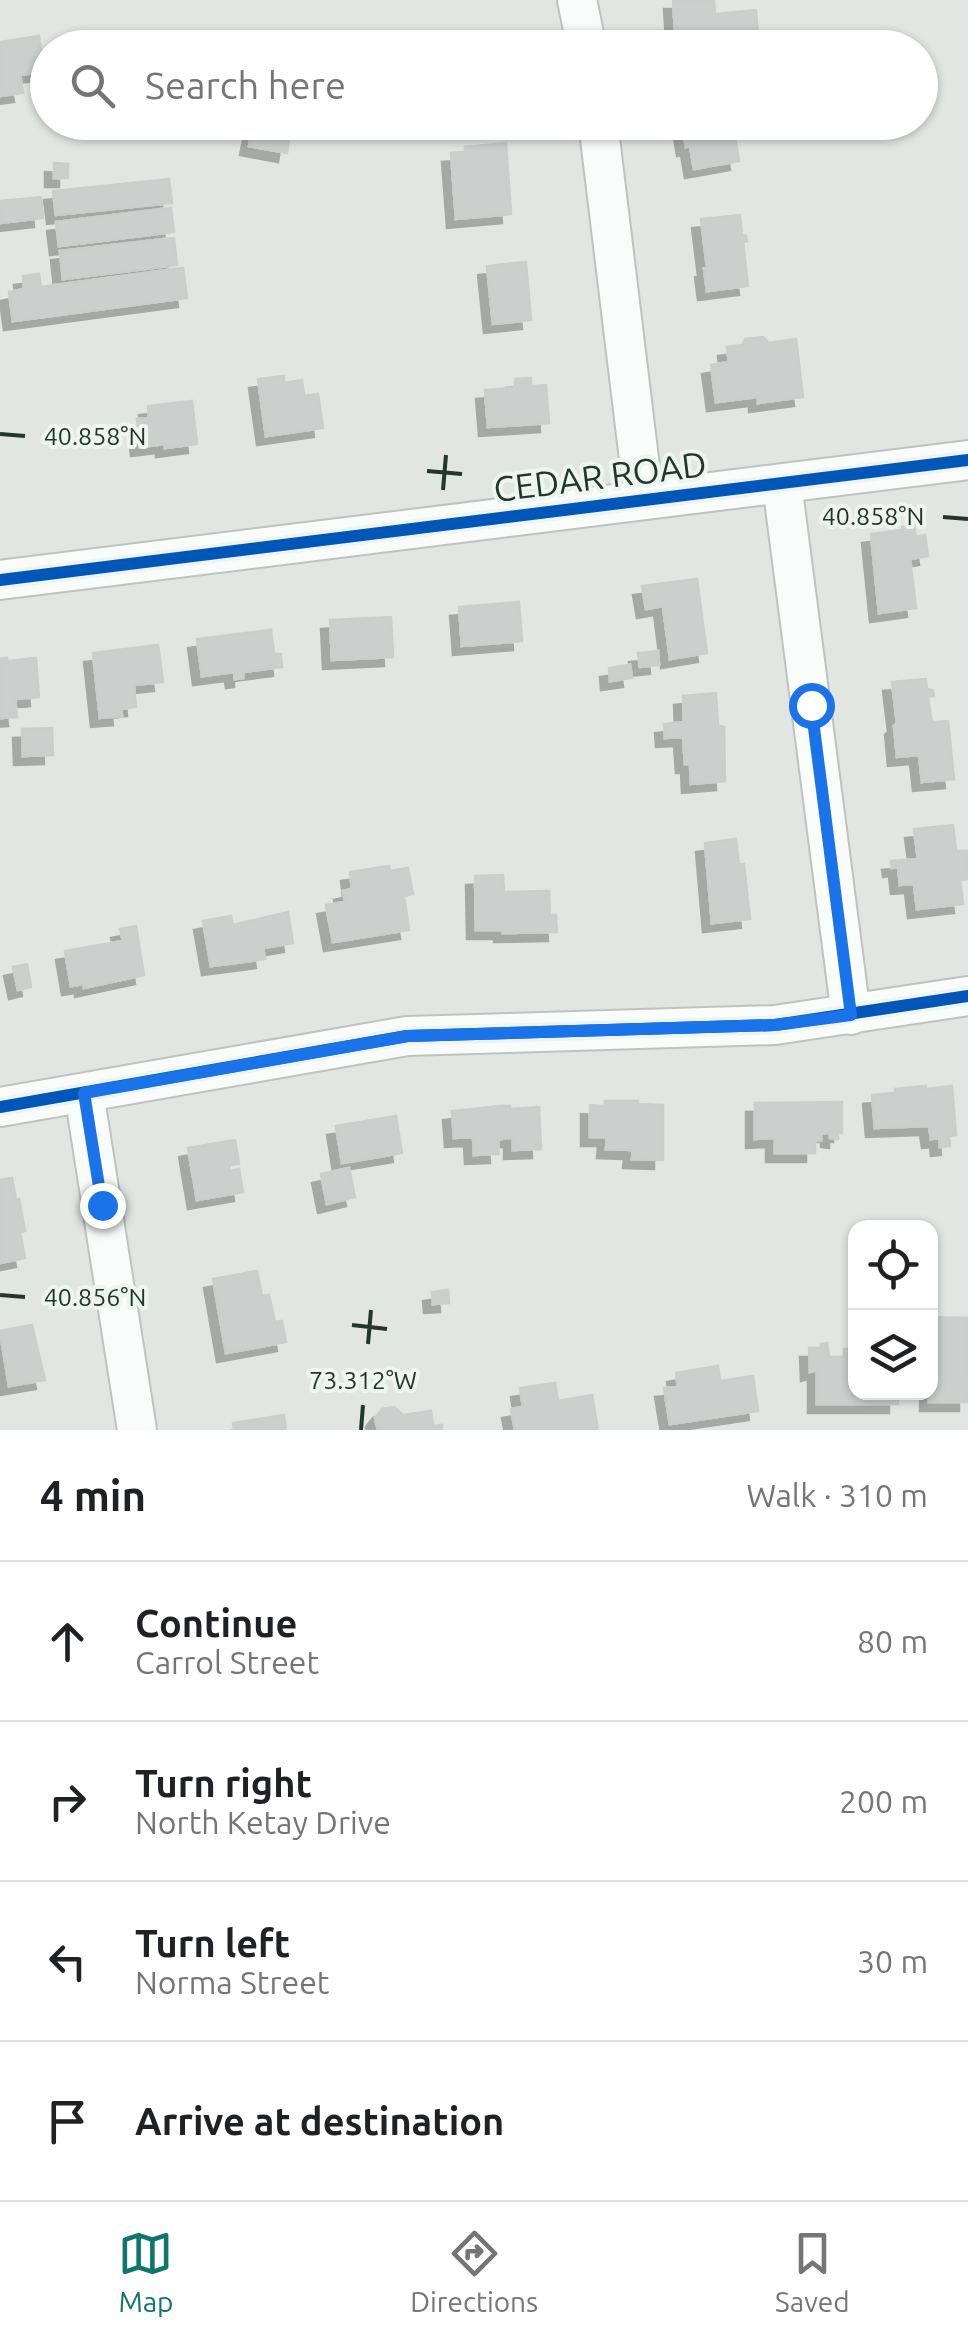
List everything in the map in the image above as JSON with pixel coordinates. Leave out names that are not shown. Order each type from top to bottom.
[{"type":"street","points":[[577,0],[584,30]]},
{"type":"street","points":[[600,140],[644,500]]},
{"type":"street","name":"CEDAR ROAD","points":[[0,580],[968,460]]},
{"type":"street","points":[[782,484],[851,1015]]},
{"type":"street","points":[[0,1107],[408,1036],[775,1025],[968,996]]},
{"type":"street","points":[[84,1093],[137,1430]]},
{"type":"building","points":[[673,0],[714,0],[715,14],[756,10],[757,30],[675,30]]},
{"type":"building","points":[[30,37],[30,74],[20,75],[23,93],[0,96],[0,42]]},
{"type":"building","points":[[250,140],[289,140],[287,153],[249,146]]},
{"type":"building","points":[[685,140],[736,140],[739,161],[694,169],[690,146],[686,147]]},
{"type":"building","points":[[506,143],[511,214],[456,219],[451,153],[465,152],[465,147]]},
{"type":"building","points":[[54,163],[68,164],[68,178],[54,178]]},
{"type":"building","points":[[169,179],[172,203],[56,215],[53,191]]},
{"type":"building","points":[[41,197],[43,218],[0,223],[0,201]]},
{"type":"building","points":[[171,208],[174,232],[59,246],[56,222]]},
{"type":"building","points":[[740,215],[742,234],[747,241],[743,242],[748,286],[707,291],[701,219]]},
{"type":"building","points":[[174,238],[177,265],[63,279],[60,251]]},
{"type":"building","points":[[526,262],[531,320],[493,324],[487,266]]},
{"type":"building","points":[[183,268],[187,298],[13,321],[9,292],[24,289],[23,276],[39,274],[41,287]]},
{"type":"building","points":[[763,337],[769,343],[796,339],[803,397],[758,403],[758,397],[716,402],[711,365],[729,362],[727,347]]},
{"type":"building","points":[[284,376],[284,383],[302,380],[304,396],[318,394],[323,428],[266,436],[258,379]]},
{"type":"building","points":[[531,378],[531,386],[546,385],[549,423],[488,427],[485,390],[515,388],[515,379]]},
{"type":"building","points":[[192,401],[197,444],[140,447],[137,419],[149,418],[148,406]]},
{"type":"building","points":[[914,525],[916,537],[925,535],[928,556],[910,559],[916,608],[879,613],[871,534]]},
{"type":"building","points":[[697,579],[707,653],[670,659],[663,606],[646,609],[642,586]]},
{"type":"building","points":[[519,602],[522,641],[462,646],[459,607]]},
{"type":"building","points":[[391,617],[393,657],[332,660],[330,620]]},
{"type":"building","points":[[271,630],[274,654],[281,654],[282,667],[243,672],[243,678],[235,679],[234,672],[202,676],[197,639]]},
{"type":"building","points":[[158,645],[163,682],[134,685],[136,707],[121,709],[122,716],[100,718],[93,653]]},
{"type":"building","points":[[658,651],[659,665],[640,667],[638,653]]},
{"type":"building","points":[[36,658],[39,697],[15,699],[17,717],[0,718],[0,659]]},
{"type":"building","points":[[630,665],[632,678],[610,681],[609,668]]},
{"type":"building","points":[[926,679],[927,689],[933,690],[934,696],[928,697],[933,722],[948,721],[954,779],[922,782],[919,755],[897,757],[892,682]]},
{"type":"building","points":[[716,693],[718,725],[724,727],[725,781],[691,784],[683,737],[665,738],[664,724],[684,722],[683,696]]},
{"type":"building","points":[[52,728],[53,755],[23,756],[22,729]]},
{"type":"building","points":[[953,825],[956,851],[968,851],[968,879],[960,880],[963,904],[917,909],[914,884],[900,885],[898,867],[892,868],[891,861],[918,859],[914,829]]},
{"type":"building","points":[[736,839],[739,865],[744,864],[750,919],[712,923],[705,843]]},
{"type":"building","points":[[389,866],[390,871],[408,868],[413,894],[404,896],[409,930],[333,942],[326,905],[345,902],[343,891],[352,889],[350,872]]},
{"type":"building","points":[[503,875],[504,892],[549,891],[550,915],[556,915],[557,932],[476,930],[475,876]]},
{"type":"building","points":[[288,912],[293,943],[263,948],[265,959],[211,966],[203,921],[231,916],[233,925]]},
{"type":"building","points":[[136,926],[144,975],[84,988],[84,984],[71,986],[65,951],[123,941],[120,929]]},
{"type":"building","points":[[27,964],[31,987],[18,990],[13,967]]},
{"type":"building","points":[[952,1086],[956,1135],[949,1136],[950,1146],[940,1147],[939,1138],[931,1139],[929,1126],[875,1128],[872,1095]]},
{"type":"building","points":[[605,1101],[663,1105],[663,1160],[632,1159],[633,1150],[606,1149],[607,1137],[590,1137],[590,1105],[605,1106]]},
{"type":"building","points":[[842,1102],[842,1133],[838,1133],[838,1139],[821,1133],[821,1140],[815,1140],[815,1153],[775,1153],[775,1138],[755,1139],[755,1103]]},
{"type":"building","points":[[539,1107],[541,1149],[513,1150],[513,1138],[505,1138],[498,1140],[499,1154],[474,1155],[473,1137],[454,1138],[452,1111]]},
{"type":"building","points":[[396,1116],[402,1153],[342,1163],[336,1126]]},
{"type":"building","points":[[235,1140],[239,1164],[229,1165],[230,1171],[239,1169],[243,1192],[197,1200],[188,1148]]},
{"type":"building","points":[[349,1168],[355,1197],[327,1204],[321,1174]]},
{"type":"building","points":[[12,1178],[25,1231],[20,1232],[25,1258],[0,1263],[0,1180]]},
{"type":"building","points":[[257,1271],[262,1296],[269,1295],[275,1322],[282,1321],[286,1342],[226,1353],[213,1279]]},
{"type":"building","points":[[448,1290],[449,1303],[433,1304],[432,1292]]},
{"type":"building","points":[[938,1317],[967,1318],[968,1402],[929,1402],[938,1400]]},
{"type":"building","points":[[32,1325],[45,1380],[9,1386],[0,1331]]},
{"type":"building","points":[[827,1343],[829,1357],[844,1357],[844,1349],[848,1349],[848,1400],[898,1400],[898,1404],[817,1404],[817,1370],[810,1372],[809,1348],[821,1348],[821,1344]]},
{"type":"building","points":[[718,1366],[720,1381],[753,1376],[758,1411],[670,1424],[664,1388],[678,1387],[676,1373]]},
{"type":"building","points":[[555,1383],[558,1401],[592,1395],[598,1430],[515,1430],[511,1409],[523,1407],[520,1388]]},
{"type":"building","points":[[394,1407],[403,1415],[431,1411],[433,1426],[442,1425],[442,1430],[378,1430],[375,1418],[382,1409]]},
{"type":"building","points":[[284,1415],[286,1430],[234,1430],[233,1423]]},
{"type":"cycle path","points":[[0,580],[968,460]]},
{"type":"cycle path","points":[[0,1107],[407,1036],[775,1025],[968,996]]},
{"type":"route","points":[[102,1205],[84,1093],[408,1036],[775,1025],[851,1015],[811,705]]}]
